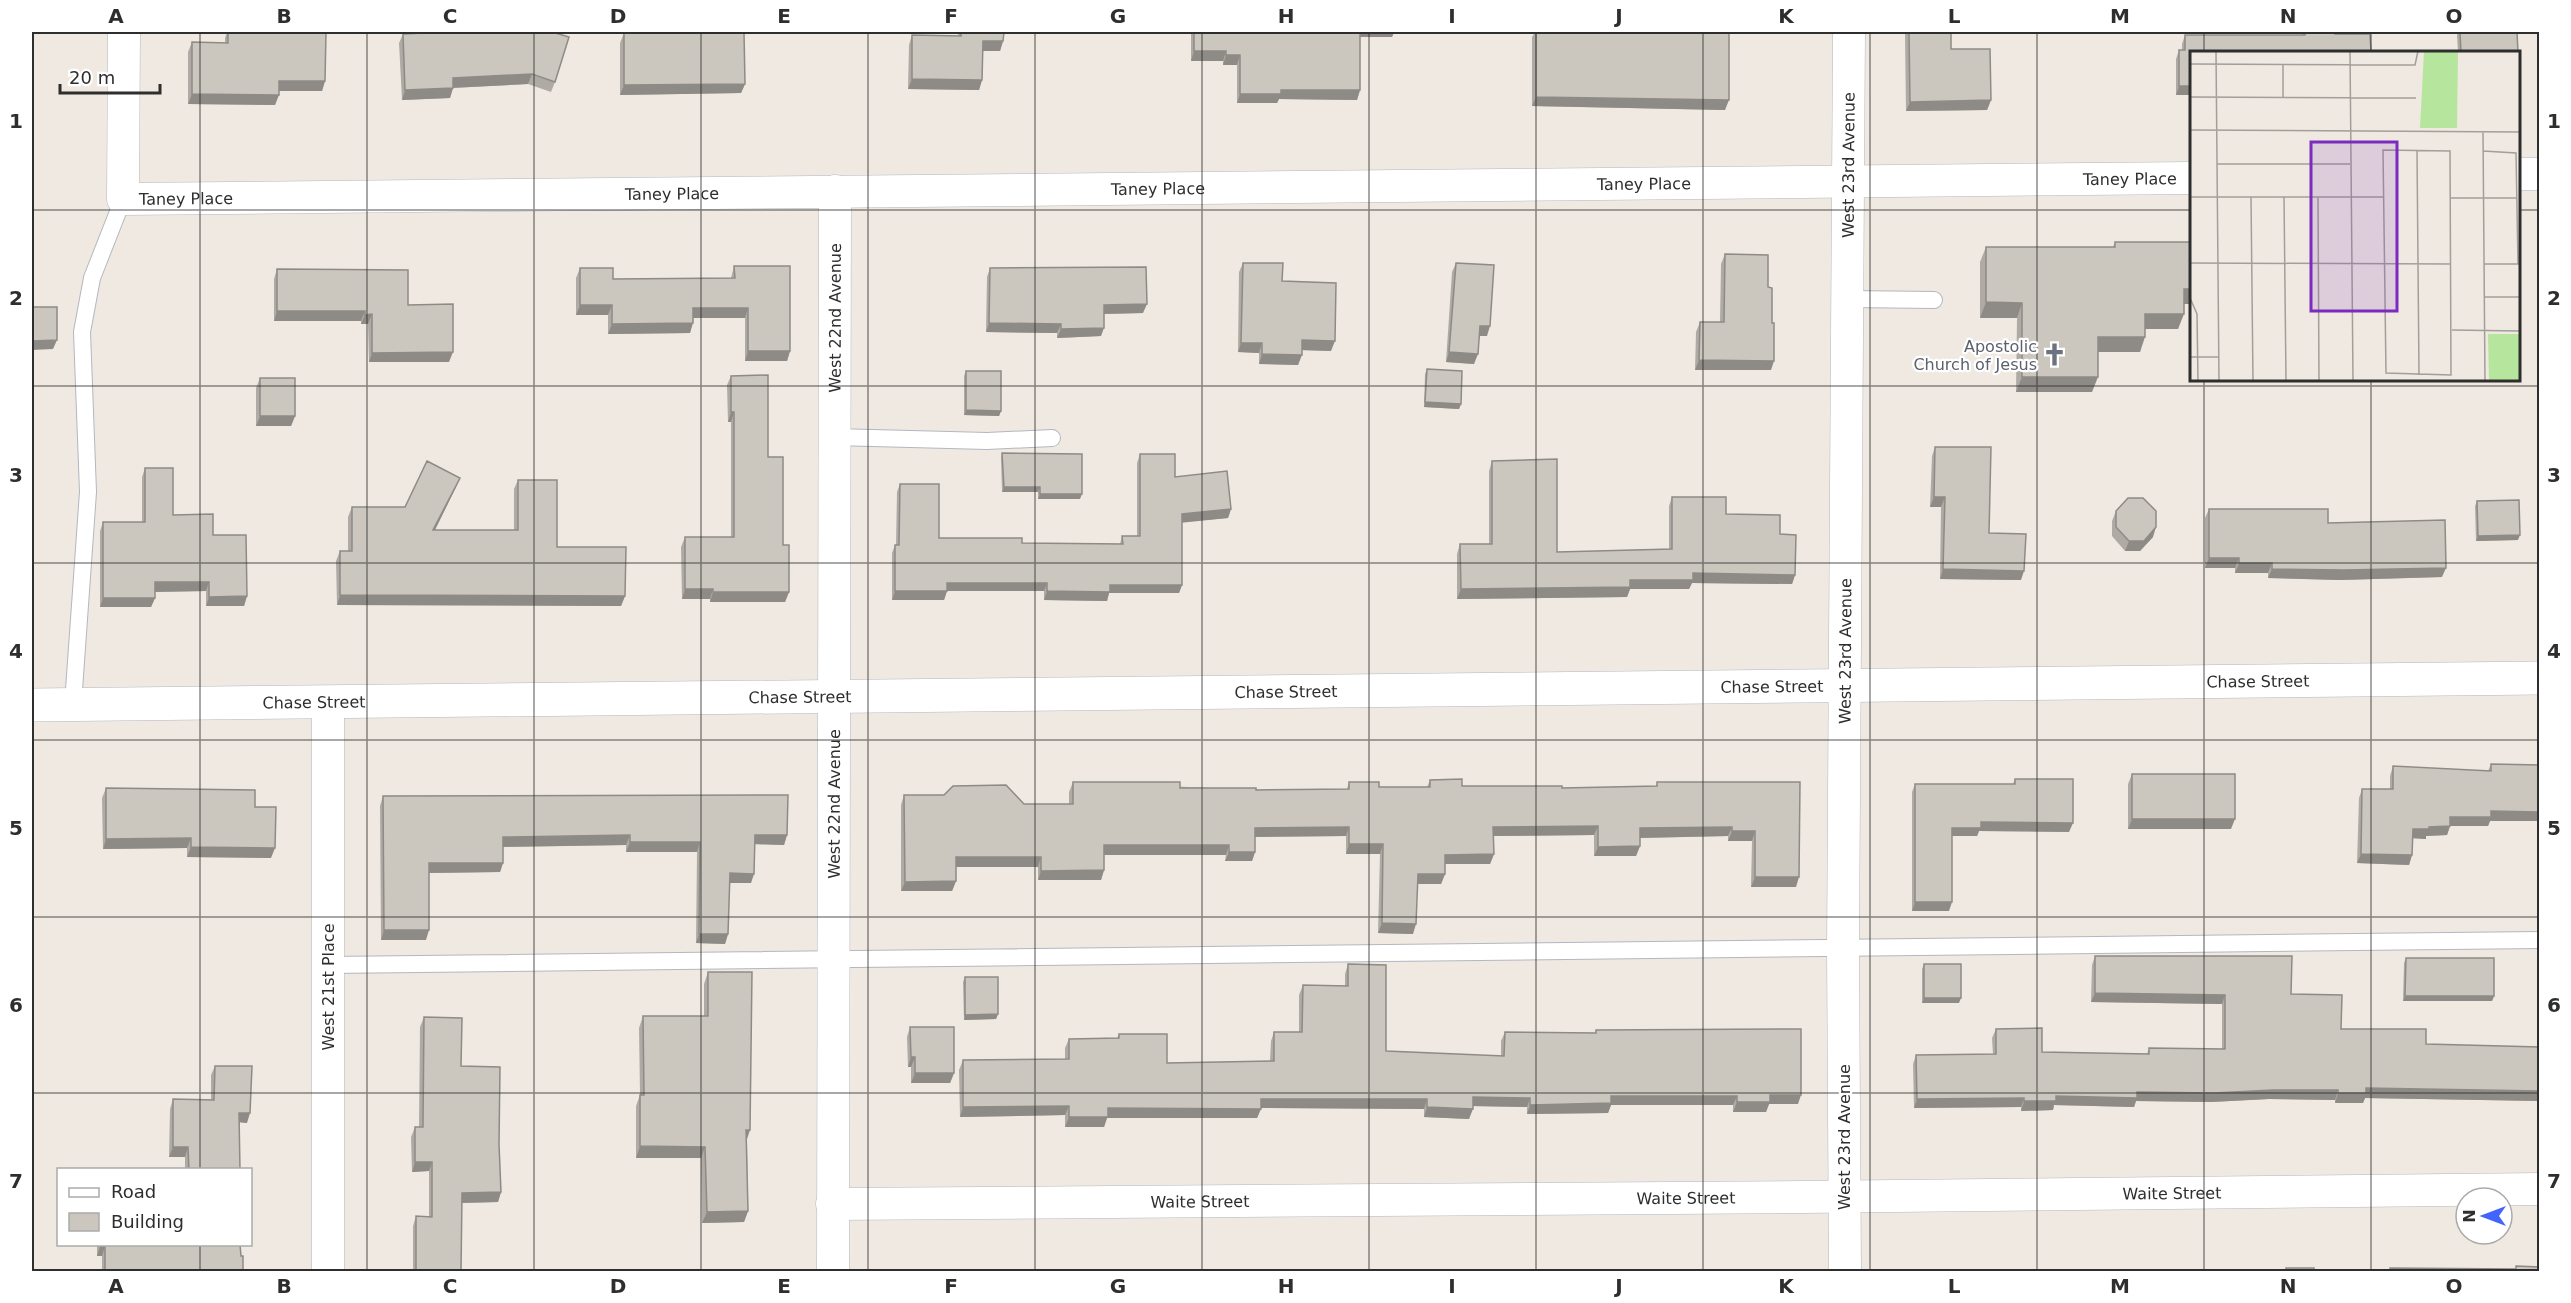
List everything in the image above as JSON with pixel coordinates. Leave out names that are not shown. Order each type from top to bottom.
[{"type":"street","points":[[123,199],[124,32]]},
{"type":"street","name":"West 23rd Avenue","points":[[1845,1272],[1843,948],[1850,32]]},
{"type":"street","points":[[2520,174],[2540,174]]},
{"type":"street","name":"Taney Place","points":[[123,199],[2190,178]]},
{"type":"street","name":"West 22nd Avenue","points":[[833,1272],[835,191]]},
{"type":"street","name":"Chase Street","points":[[32,705],[2540,678]]},
{"type":"street","name":"West 21st Place","points":[[328,702],[328,1272]]},
{"type":"street","name":"Waite Street","points":[[832,1204],[1844,1197],[2540,1189]]},
{"type":"lane","points":[[73,704],[88,492],[82,332],[92,278],[123,199]]},
{"type":"lane","points":[[1848,299],[1934,300]]},
{"type":"lane","points":[[834,437],[987,441],[1052,438]]},
{"type":"lane","points":[[328,965],[2540,940]]},
{"type":"building","points":[[228,32],[326,32],[325,81],[279,81],[279,95],[192,94],[192,42],[228,43]]},
{"type":"building","points":[[552,32],[569,37],[555,82],[532,74],[453,78],[453,88],[405,90],[403,34]]},
{"type":"building","points":[[744,32],[745,84],[624,85],[624,33]]},
{"type":"building","points":[[961,32],[1004,32],[1003,41],[983,41],[982,80],[912,79],[912,35],[961,36]]},
{"type":"building","points":[[1194,32],[1360,32],[1360,90],[1281,90],[1281,94],[1240,94],[1240,55],[1226,55],[1226,51],[1194,51]]},
{"type":"building","points":[[1536,32],[1729,32],[1729,100],[1536,97]]},
{"type":"building","points":[[1909,32],[1951,32],[1951,49],[1990,49],[1991,100],[1910,102]]},
{"type":"building","points":[[2305,32],[2370,34],[2371,51],[2190,51],[2190,86],[2179,86],[2179,50],[2185,50],[2185,35],[2305,35]]},
{"type":"building","points":[[2460,32],[2517,32],[2518,51],[2461,51]]},
{"type":"building","points":[[2115,242],[2190,242],[2190,289],[2184,289],[2184,314],[2145,314],[2145,337],[2098,337],[2098,377],[2022,377],[2022,303],[1986,302],[1986,247],[2115,247]]},
{"type":"building","points":[[1725,254],[1768,255],[1768,287],[1772,288],[1772,323],[1774,323],[1774,361],[1699,360],[1700,322],[1724,322]]},
{"type":"building","points":[[1243,263],[1283,263],[1282,281],[1336,283],[1335,341],[1302,340],[1302,355],[1262,354],[1262,343],[1241,343]]},
{"type":"building","points":[[1456,263],[1494,265],[1490,326],[1480,326],[1478,354],[1449,352]]},
{"type":"building","points":[[734,266],[790,266],[790,351],[748,351],[748,308],[693,308],[693,323],[612,324],[612,305],[580,305],[580,268],[613,268],[613,279],[735,278]]},
{"type":"building","points":[[1146,267],[1147,304],[1104,305],[1104,328],[1061,329],[1061,324],[989,323],[990,268]]},
{"type":"building","points":[[277,269],[408,270],[408,305],[453,304],[453,352],[372,353],[372,314],[365,315],[365,311],[277,311]]},
{"type":"building","points":[[32,307],[57,307],[57,340],[32,341]]},
{"type":"building","points":[[1427,369],[1462,371],[1461,404],[1425,402]]},
{"type":"building","points":[[966,371],[1001,371],[1001,411],[966,410]]},
{"type":"building","points":[[768,375],[768,457],[783,457],[783,545],[789,545],[789,592],[713,592],[713,589],[685,589],[685,537],[734,537],[734,412],[731,412],[731,376]]},
{"type":"building","points":[[260,378],[295,378],[295,416],[260,416]]},
{"type":"building","points":[[1935,447],[1991,447],[1989,533],[2026,534],[2024,571],[1943,569],[1945,497],[1934,497]]},
{"type":"building","points":[[1002,453],[1082,454],[1082,494],[1040,494],[1040,487],[1004,487]]},
{"type":"building","points":[[1140,454],[1175,454],[1175,477],[1227,471],[1231,509],[1182,514],[1182,585],[1110,585],[1110,592],[1047,591],[1047,583],[947,583],[947,591],[895,591],[895,545],[899,545],[900,484],[939,484],[939,538],[1022,538],[1022,543],[1123,544],[1122,536],[1140,536]]},
{"type":"building","points":[[1557,459],[1557,552],[1672,549],[1672,497],[1726,497],[1726,514],[1780,515],[1780,534],[1796,535],[1795,575],[1693,573],[1693,580],[1630,580],[1630,587],[1461,589],[1460,544],[1492,544],[1492,461]]},
{"type":"building","points":[[427,461],[460,478],[433,530],[518,530],[518,480],[557,480],[557,547],[626,547],[625,596],[340,595],[340,551],[352,551],[352,507],[405,507]]},
{"type":"building","points":[[145,468],[173,468],[173,515],[213,514],[213,535],[246,535],[247,596],[209,597],[209,582],[155,582],[155,598],[103,598],[103,522],[145,522]]},
{"type":"building","points":[[2128,498],[2143,498],[2156,511],[2156,527],[2144,541],[2129,541],[2116,527],[2116,511]]},
{"type":"building","points":[[2519,500],[2520,535],[2478,536],[2477,501]]},
{"type":"building","points":[[2209,509],[2328,509],[2328,523],[2445,520],[2446,568],[2272,569],[2272,563],[2239,563],[2239,558],[2209,558]]},
{"type":"building","points":[[2491,764],[2540,765],[2540,812],[2491,811],[2491,817],[2450,817],[2450,826],[2413,829],[2412,855],[2361,854],[2362,789],[2393,789],[2393,766],[2491,771]]},
{"type":"building","points":[[2132,774],[2235,774],[2235,819],[2132,819]]},
{"type":"building","points":[[1462,779],[1462,786],[1562,786],[1562,788],[1657,786],[1657,782],[1800,782],[1799,877],[1755,877],[1755,831],[1732,831],[1732,827],[1640,828],[1640,846],[1598,847],[1598,826],[1493,827],[1494,854],[1445,855],[1445,874],[1418,874],[1416,924],[1382,923],[1383,844],[1349,844],[1349,827],[1255,828],[1255,852],[1229,852],[1229,845],[1104,845],[1104,870],[1041,871],[1041,857],[956,857],[956,881],[905,882],[904,795],[944,795],[953,786],[1006,785],[1024,804],[1073,804],[1073,782],[1180,782],[1180,788],[1256,788],[1256,790],[1349,789],[1349,782],[1379,782],[1379,787],[1430,787],[1430,780]]},
{"type":"building","points":[[2015,779],[2073,779],[2073,823],[1981,822],[1981,828],[1952,828],[1952,902],[1915,902],[1915,784],[2015,784]]},
{"type":"building","points":[[106,788],[255,790],[255,807],[276,807],[275,848],[191,847],[191,838],[106,839]]},
{"type":"building","points":[[788,795],[787,835],[755,835],[754,874],[730,873],[728,934],[699,934],[700,842],[630,842],[630,835],[503,837],[503,863],[429,863],[429,930],[384,930],[383,796]]},
{"type":"building","points":[[2095,956],[2292,956],[2291,994],[2342,995],[2341,1029],[2426,1029],[2426,1044],[2540,1047],[2540,1091],[2366,1088],[2366,1093],[2338,1093],[2338,1090],[2137,1092],[2137,1098],[2056,1096],[2056,1101],[2024,1101],[2024,1098],[1917,1099],[1916,1055],[1996,1054],[1996,1029],[2042,1028],[2042,1052],[2149,1054],[2149,1048],[2225,1049],[2225,995],[2095,993]]},
{"type":"building","points":[[2406,958],[2494,958],[2494,996],[2405,996]]},
{"type":"building","points":[[1348,964],[1386,965],[1386,1051],[1504,1056],[1505,1032],[1596,1033],[1596,1030],[1801,1029],[1801,1095],[1770,1095],[1770,1102],[1737,1102],[1737,1096],[1611,1096],[1611,1103],[1530,1105],[1530,1098],[1473,1097],[1473,1109],[1427,1107],[1427,1099],[1261,1099],[1261,1109],[1108,1108],[1108,1117],[1069,1117],[1069,1106],[963,1107],[963,1060],[1069,1059],[1069,1039],[1119,1038],[1119,1034],[1167,1034],[1167,1063],[1274,1061],[1274,1032],[1302,1032],[1303,985],[1348,986]]},
{"type":"building","points":[[1924,964],[1961,964],[1961,998],[1924,998]]},
{"type":"building","points":[[708,972],[752,972],[750,1130],[746,1130],[748,1211],[707,1212],[705,1147],[640,1146],[640,1095],[644,1095],[643,1016],[708,1016]]},
{"type":"building","points":[[965,977],[998,977],[998,1014],[965,1015]]},
{"type":"building","points":[[424,1017],[462,1018],[461,1066],[500,1067],[501,1192],[462,1193],[461,1272],[416,1272],[416,1216],[432,1217],[432,1162],[415,1162],[415,1127],[423,1127]]},
{"type":"building","points":[[910,1027],[954,1027],[954,1073],[915,1073],[915,1057],[911,1057]]},
{"type":"building","points":[[215,1066],[252,1066],[250,1113],[239,1113],[240,1168],[189,1168],[188,1147],[173,1147],[173,1099],[214,1100]]},
{"type":"building","points":[[105,1246],[240,1246],[241,1256],[243,1256],[243,1272],[105,1272]]},
{"type":"building","points":[[2516,1266],[2540,1267],[2540,1272],[2286,1272],[2286,1268],[2314,1268],[2314,1271],[2390,1271],[2390,1268],[2516,1269]]},
{"type":"building","points":[[1192,1270],[1238,1271],[1238,1272],[1192,1272]]},
{"type":"building","points":[[2198,1271],[2198,1272],[2170,1272]]},
{"type":"place","name":"Apostolic Church of Jesus","points":[[2055,355]]}]
